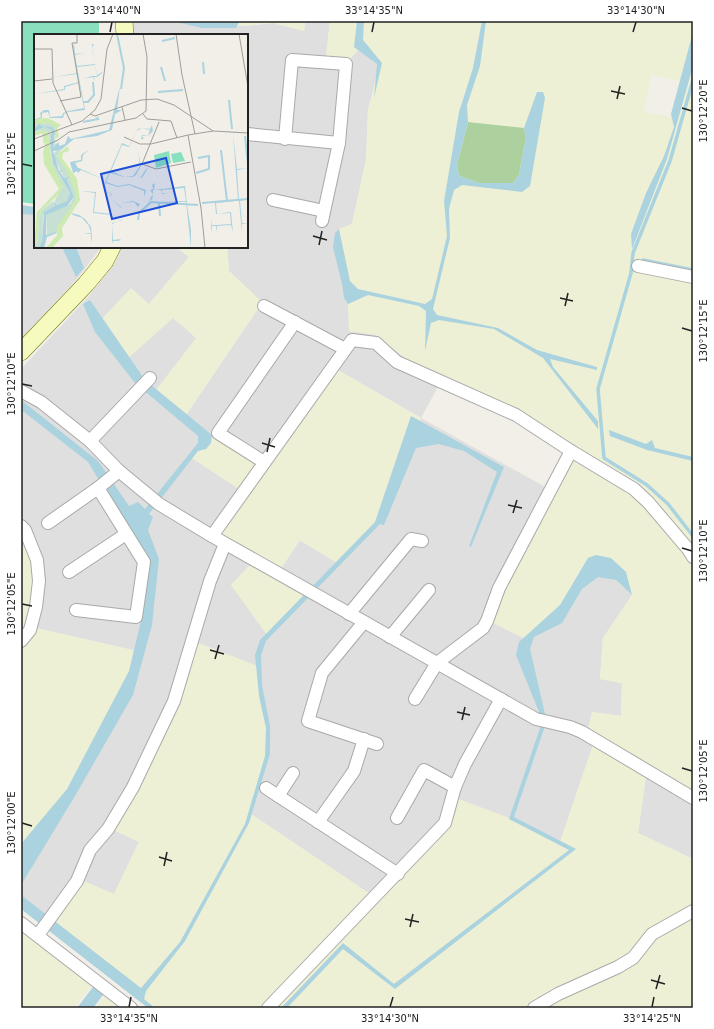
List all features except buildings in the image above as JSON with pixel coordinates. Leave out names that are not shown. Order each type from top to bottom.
[{"type":"street","points":[[124,21],[125,34]]},
{"type":"street","points":[[273,200],[323,216],[339,143],[346,64],[292,60],[285,139]]},
{"type":"street","points":[[248,134],[285,139],[339,143]]},
{"type":"street","points":[[21,352],[86,284],[105,261],[112,248]]},
{"type":"street","points":[[638,266],[693,277]]},
{"type":"street","points":[[264,306],[345,349]]},
{"type":"street","points":[[264,462],[218,433],[295,322]]},
{"type":"street","points":[[212,536],[352,340],[376,343],[397,362],[516,415],[571,451],[634,489],[648,502],[693,557]]},
{"type":"street","points":[[90,441],[150,378]]},
{"type":"street","points":[[21,391],[42,402],[90,441],[119,471],[154,501],[225,544],[500,699],[542,720],[570,727],[582,732],[693,798]]},
{"type":"street","points":[[415,699],[437,663],[483,628],[499,588],[571,451]]},
{"type":"street","points":[[48,523],[98,488],[119,471]]},
{"type":"street","points":[[76,610],[136,617],[144,562],[98,488]]},
{"type":"street","points":[[21,526],[25,530],[37,560],[39,581],[36,607],[30,630],[21,641]]},
{"type":"street","points":[[70,572],[126,534]]},
{"type":"street","points":[[349,614],[411,538],[422,541]]},
{"type":"street","points":[[38,936],[77,881],[90,850],[108,829],[133,787],[174,701],[210,581],[225,544]]},
{"type":"street","points":[[390,637],[429,590]]},
{"type":"street","points":[[364,622],[322,673],[308,721],[377,744]]},
{"type":"street","points":[[268,1008],[445,824],[455,787],[465,764],[500,699]]},
{"type":"street","points":[[318,822],[354,771],[364,740]]},
{"type":"street","points":[[396,818],[424,770],[455,787]]},
{"type":"street","points":[[278,796],[293,773]]},
{"type":"street","points":[[266,788],[398,874]]},
{"type":"street","points":[[534,1008],[558,994],[618,968],[633,958],[652,934],[693,911]]},
{"type":"street","points":[[21,922],[131,1008]]},
{"type":"shaded area","points":[[133,21],[192,21],[245,26],[273,23],[304,31],[305,21],[330,21],[326,57],[361,47],[380,64],[368,110],[366,160],[352,224],[339,229],[348,304],[349,331],[376,335],[439,385],[421,418],[336,369],[266,467],[212,435],[186,415],[262,303],[229,271],[227,248],[248,248],[248,34],[134,34]]},
{"type":"shaded area","points":[[21,208],[34,209],[34,248],[100,248],[78,278],[21,339]]},
{"type":"shaded area","points":[[122,248],[177,248],[189,257],[149,304],[99,322],[173,318],[197,338],[153,394],[203,438],[245,493],[276,576],[300,540],[337,563],[379,520],[421,418],[547,488],[603,560],[616,580],[632,595],[603,638],[600,679],[622,683],[621,716],[592,712],[593,745],[560,842],[451,826],[379,900],[251,814],[112,829],[139,842],[114,894],[52,926],[21,903],[21,854],[136,651],[27,626],[21,532],[21,369],[89,296],[115,263]]},
{"type":"shaded area","points":[[646,776],[693,792],[693,859],[638,833]]},
{"type":"green space","points":[[21,21],[99,21],[99,34],[34,34],[34,204],[21,202]]},
{"type":"green space","points":[[192,21],[305,21],[304,31],[273,23],[245,26]]},
{"type":"green space","points":[[330,21],[693,21],[693,792],[646,776],[638,833],[693,859],[693,1008],[154,1008],[52,926],[84,881],[114,894],[139,842],[112,829],[196,642],[257,666],[268,728],[267,755],[251,814],[379,900],[451,826],[459,799],[512,819],[560,842],[593,745],[586,737],[592,712],[621,716],[622,683],[600,679],[603,638],[632,595],[616,580],[603,560],[527,640],[493,623],[503,588],[565,452],[512,418],[439,385],[376,335],[349,331],[348,304],[339,229],[352,224],[366,160],[368,110],[380,64],[361,47],[349,60],[326,57]],"holes":[[[651,75],[684,82],[677,118],[644,112]]]},
{"type":"green space","points":[[468,122],[524,128],[526,137],[519,175],[513,183],[479,183],[459,176],[457,165]]},
{"type":"green space","points":[[177,248],[227,248],[229,271],[262,302],[186,415],[212,435],[266,467],[336,369],[421,418],[379,520],[338,563],[299,540],[276,576],[308,595],[267,635],[231,585],[258,556],[219,534],[245,493],[190,457],[203,438],[153,394],[196,338],[173,318],[126,360],[99,322],[131,288],[149,304],[189,257]]},
{"type":"green space","points":[[21,532],[36,581],[28,626],[137,651],[132,672],[69,791],[21,854]]},
{"type":"green space","points":[[21,930],[91,986],[74,1008],[21,1008]]},
{"type":"green space","points":[[104,997],[119,1008],[95,1008]]},
{"type":"water","points":[[172,21],[239,22],[236,28],[202,28]]},
{"type":"water","points":[[357,21],[364,21],[363,40],[382,63],[374,98],[377,64],[354,47]]},
{"type":"water","points":[[482,21],[486,21],[480,66],[467,105],[468,122],[457,165],[459,176],[479,183],[513,183],[519,175],[526,137],[524,128],[537,92],[543,92],[545,98],[530,186],[522,192],[462,185],[454,190],[449,209],[450,238],[433,309],[437,315],[498,328],[537,350],[597,367],[597,370],[550,359],[553,367],[598,421],[598,429],[543,358],[494,329],[439,320],[431,323],[425,351],[426,311],[419,306],[368,295],[348,304],[344,298],[333,247],[335,233],[339,229],[350,281],[358,289],[425,304],[432,299],[447,236],[444,201],[459,112],[473,68]]},
{"type":"water","points":[[693,32],[693,66],[667,159],[632,249],[631,234],[646,193],[664,156],[674,127],[671,114]]},
{"type":"water","points":[[21,205],[34,207],[34,215],[21,214]]},
{"type":"water","points":[[62,248],[76,248],[84,268],[76,277]]},
{"type":"water","points":[[90,300],[145,380],[212,435],[211,443],[206,449],[198,451],[149,514],[153,517],[148,530],[159,559],[152,625],[133,695],[75,796],[21,885],[21,844],[67,789],[129,671],[144,608],[147,558],[88,462],[21,411],[21,400],[98,461],[129,506],[138,502],[145,509],[198,443],[198,436],[135,383],[95,332],[83,304]]},
{"type":"water","points":[[411,416],[504,467],[471,547],[469,546],[497,472],[464,451],[439,444],[416,448],[384,525],[380,524],[266,641],[261,655],[262,685],[270,726],[270,754],[249,823],[185,941],[146,991],[144,999],[155,1008],[148,1008],[21,909],[21,895],[141,988],[180,942],[245,824],[265,756],[266,728],[259,696],[255,655],[260,640],[375,522]]},
{"type":"water","points":[[609,430],[646,444],[652,440],[655,448],[693,457],[693,461],[647,450],[610,436]]},
{"type":"water","points":[[596,555],[611,558],[626,572],[632,595],[616,580],[598,577],[582,589],[562,623],[534,637],[530,649],[545,714],[544,729],[514,817],[576,849],[395,989],[343,949],[287,1008],[281,1008],[343,943],[394,984],[569,850],[509,819],[540,728],[539,712],[516,655],[519,642],[560,605],[588,558]]},
{"type":"water","points":[[93,987],[103,995],[93,1008],[77,1008]]},
{"type":"waterway","points":[[693,80],[670,161],[633,253],[631,273],[598,389],[604,458],[647,485],[668,504],[693,536]]},
{"type":"waterway","points":[[643,260],[693,270]]}]
